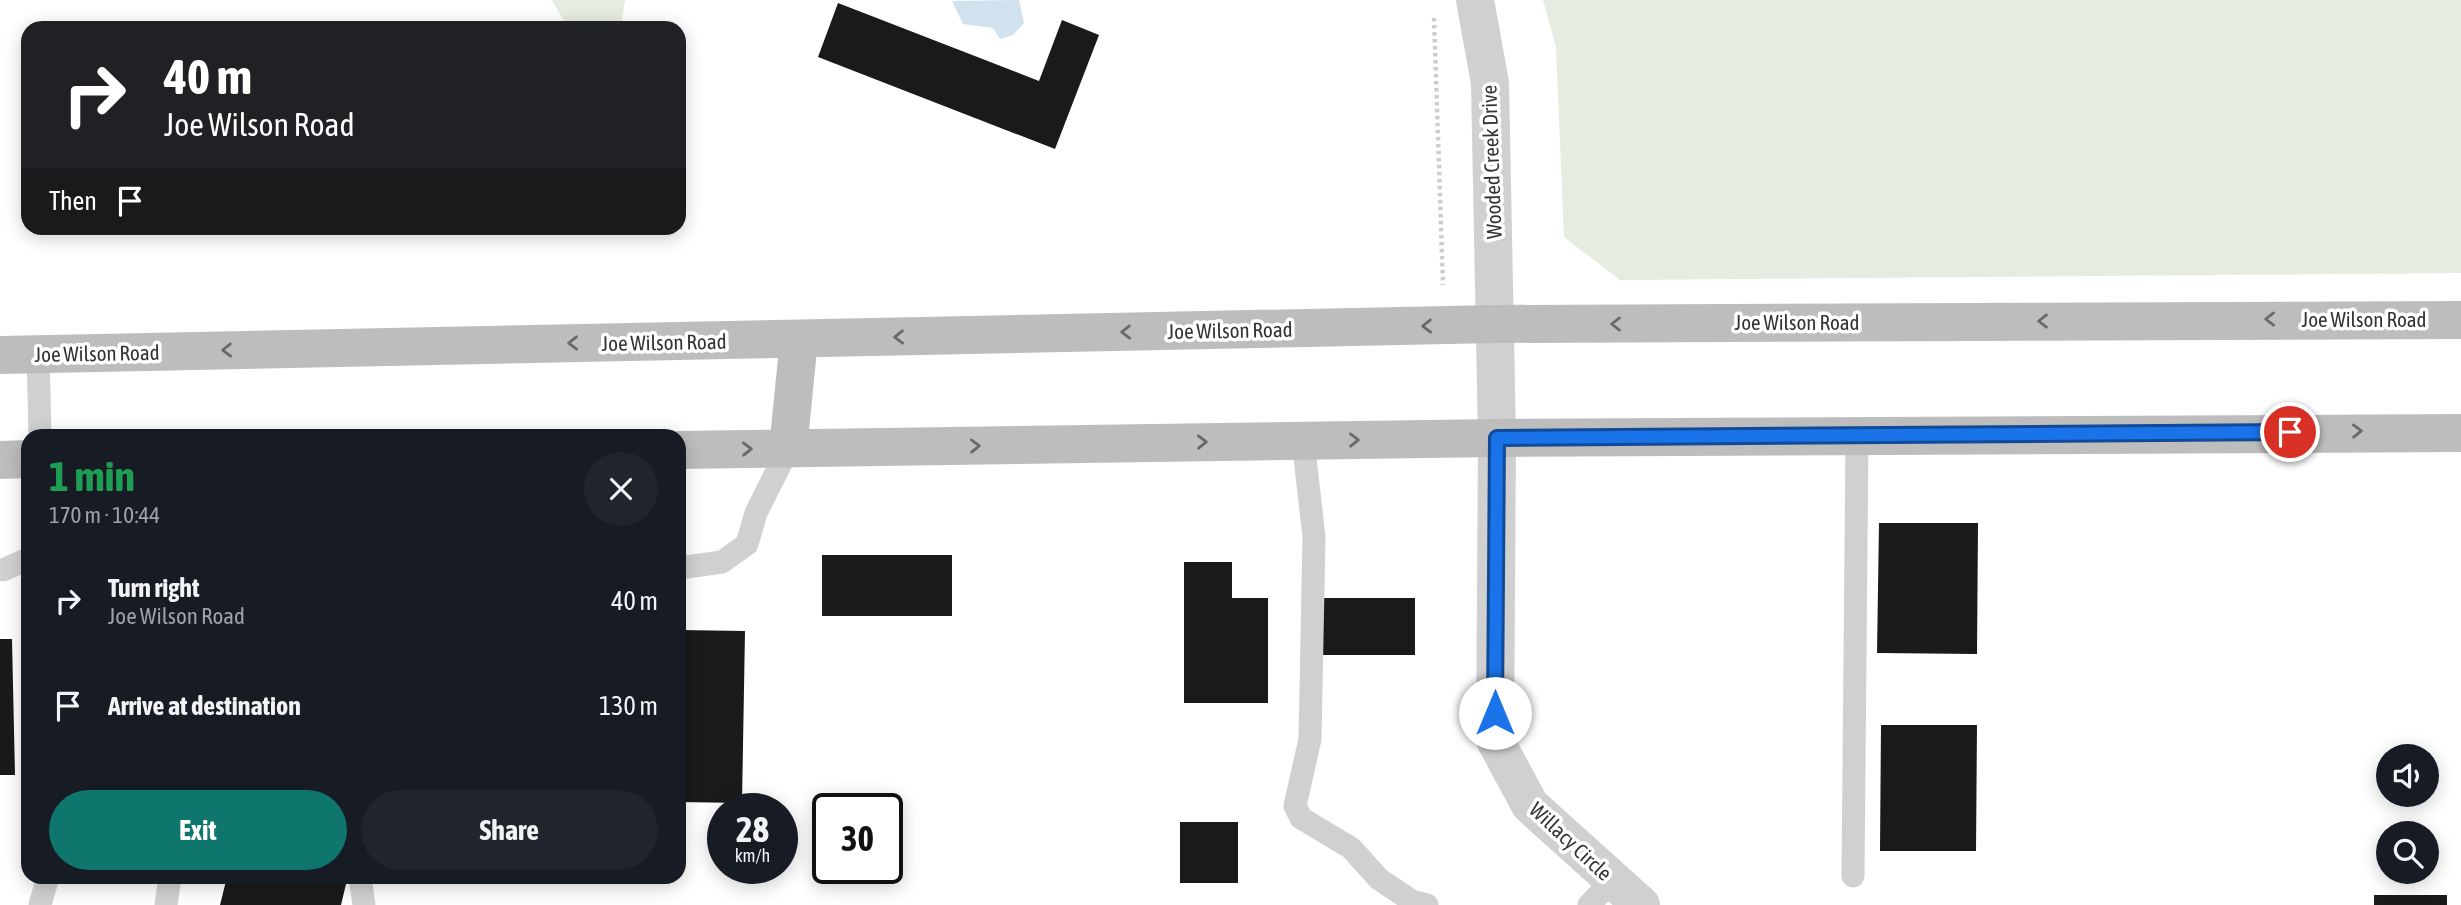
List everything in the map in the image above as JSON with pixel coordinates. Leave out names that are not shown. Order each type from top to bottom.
[{"type":"main road","name":"Joe Wilson Road","points":[[0,355],[1495,324],[2461,320]]},
{"type":"main road","points":[[788,449],[799,339]]},
{"type":"main road","points":[[686,450],[1497,438],[2461,433]]},
{"type":"main road","points":[[0,460],[21,459]]},
{"type":"street","name":"Wooded Creek Drive","points":[[1475,0],[1490,83],[1497,438]]},
{"type":"street","name":"Willacy Circle","points":[[1497,438],[1495,740],[1530,806],[1614,897]]},
{"type":"lane","points":[[38,354],[40,429]]},
{"type":"lane","points":[[1853,876],[1857,437]]},
{"type":"lane","points":[[1303,440],[1314,537],[1310,739],[1295,806],[1301,818],[1351,848],[1379,879],[1412,901],[1427,905]]},
{"type":"lane","points":[[686,567],[722,562],[747,544],[756,513],[788,449]]},
{"type":"lane","points":[[3,570],[21,562]]},
{"type":"lane","points":[[40,905],[46,884]]},
{"type":"lane","points":[[166,905],[169,884]]},
{"type":"lane","points":[[361,884],[364,905]]},
{"type":"path","points":[[1434,8],[1439,103],[1438,192],[1445,326]]},
{"type":"shaded area","points":[[552,0],[625,0],[622,21],[564,21]]},
{"type":"shaded area","points":[[1543,0],[2461,0],[2461,273],[1620,280],[1564,237],[1556,47]]},
{"type":"water","points":[[1019,0],[1024,23],[1013,35],[1000,39],[993,28],[963,24],[952,1]]},
{"type":"building","points":[[838,3],[1039,81],[1062,20],[1099,35],[1055,149],[818,57]]},
{"type":"building","points":[[1879,523],[1978,523],[1977,654],[1877,653]]},
{"type":"building","points":[[822,555],[952,555],[952,616],[822,616]]},
{"type":"building","points":[[1184,562],[1232,562],[1232,598],[1268,598],[1268,703],[1184,703]]},
{"type":"building","points":[[1322,598],[1415,598],[1415,655],[1322,655]]},
{"type":"building","points":[[686,630],[745,631],[742,793],[707,793],[707,802],[686,802]]},
{"type":"building","points":[[0,639],[12,639],[15,775],[0,775]]},
{"type":"building","points":[[1881,725],[1977,725],[1976,851],[1880,851]]},
{"type":"building","points":[[1180,822],[1238,822],[1238,883],[1180,883]]},
{"type":"building","points":[[225,884],[346,884],[341,905],[220,905]]},
{"type":"building","points":[[2374,895],[2447,895],[2447,905],[2374,905]]},
{"type":"route","points":[[1495,713],[1497,438],[2290,432]]}]
